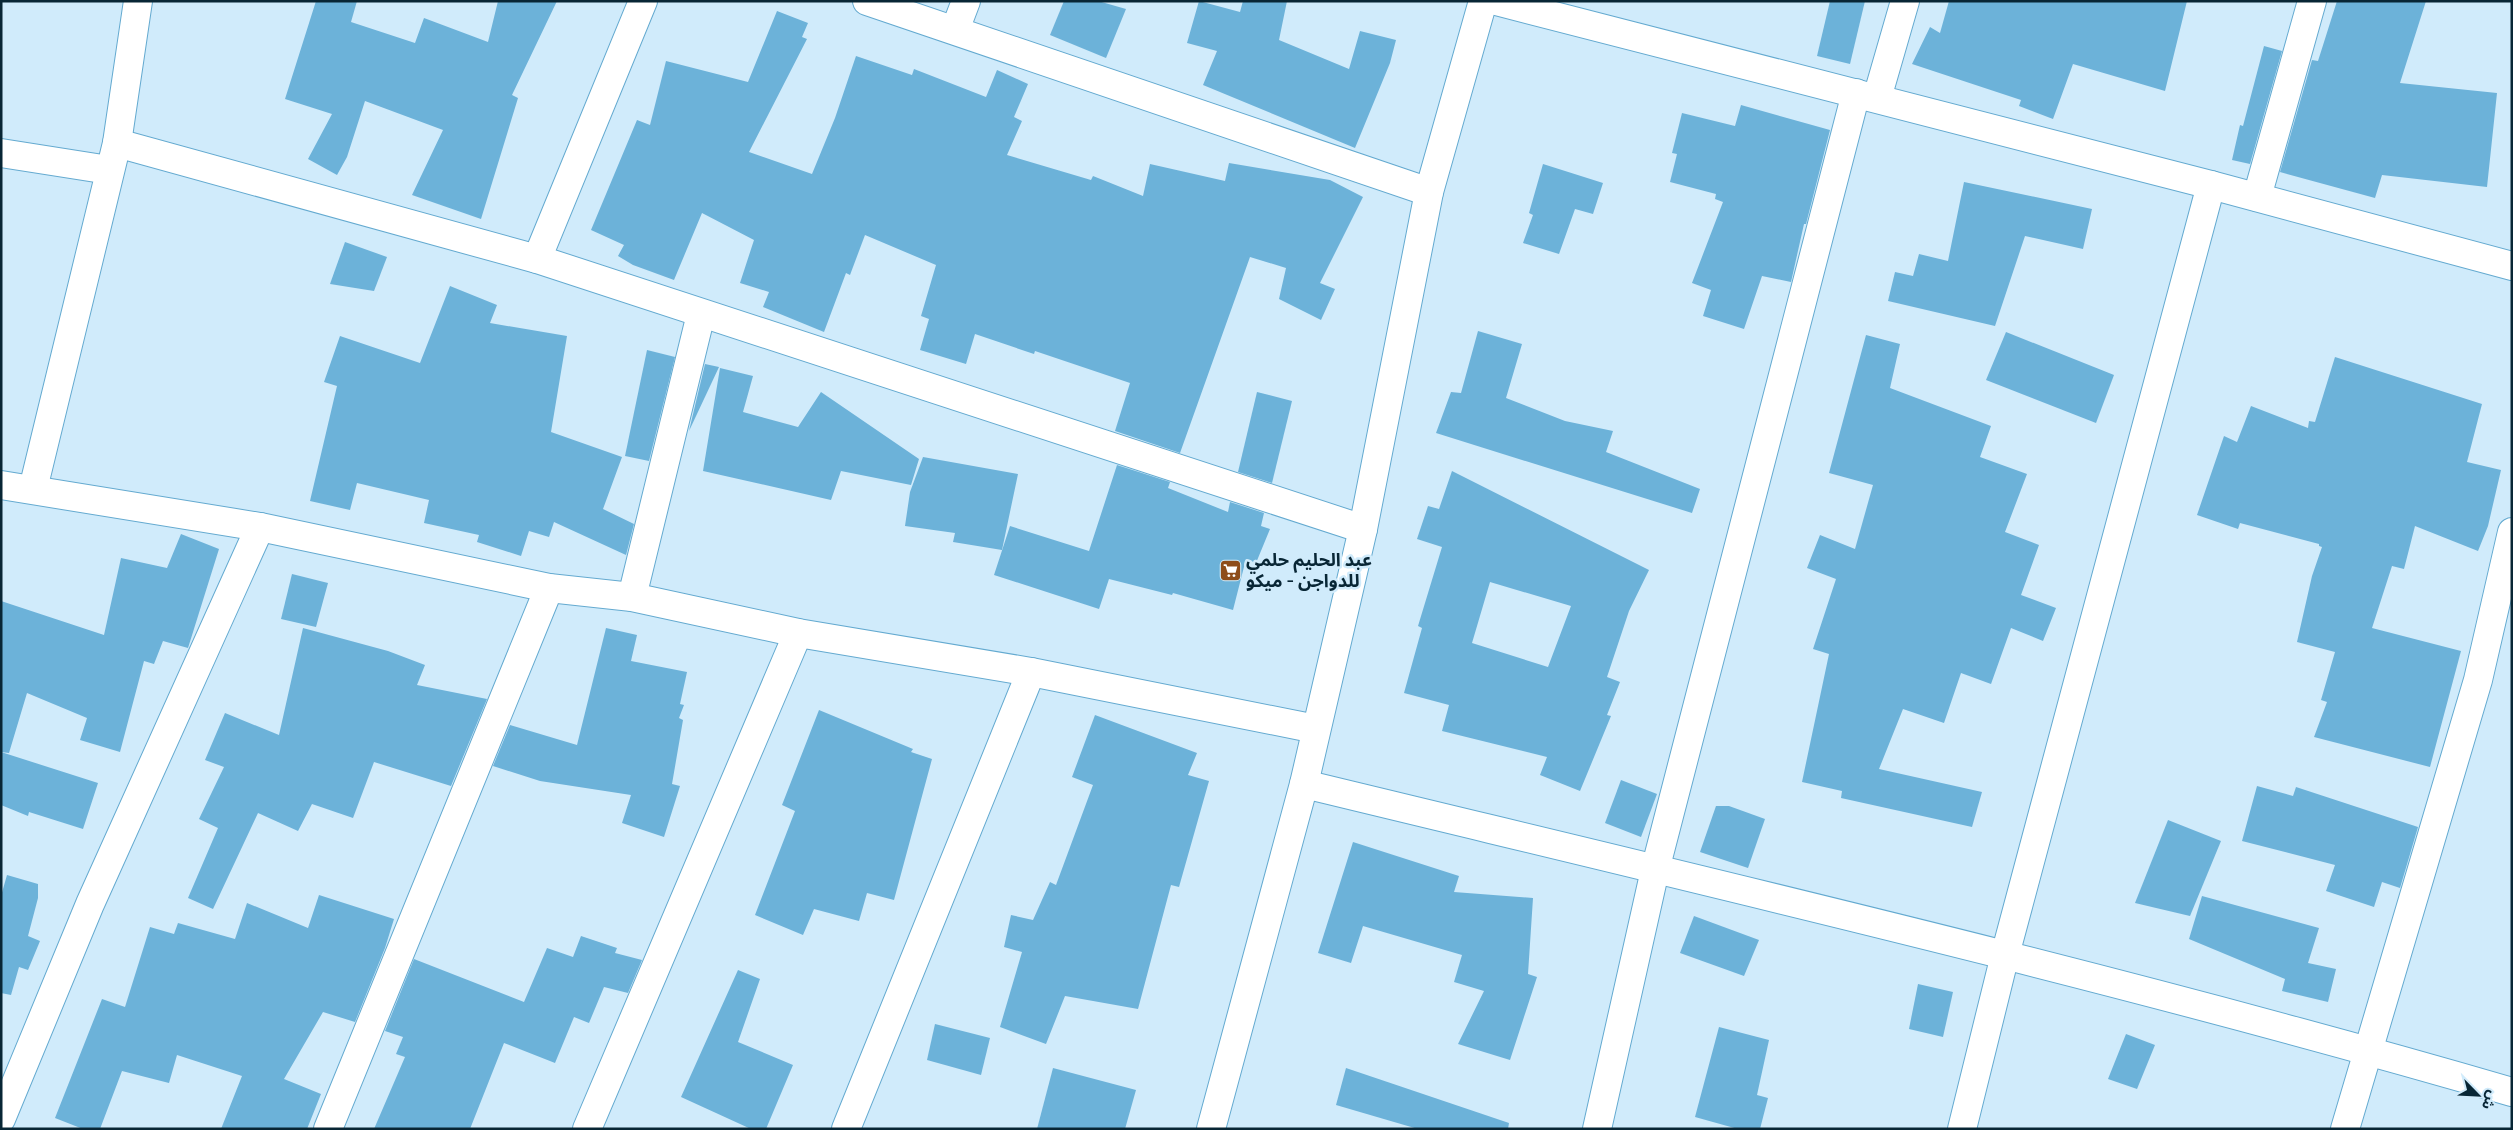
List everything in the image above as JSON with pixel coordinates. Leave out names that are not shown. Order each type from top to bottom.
[{"type":"street","points":[[33,489],[117,143],[138,1]]},
{"type":"street","points":[[537,259],[643,1]]},
{"type":"street","points":[[867,1],[1429,192]]},
{"type":"street","points":[[955,30],[966,1]]},
{"type":"street","points":[[1211,1129],[1304,784],[1363,529],[1429,192],[1483,1]]},
{"type":"street","points":[[1496,1],[2211,185],[2512,266]]},
{"type":"street","points":[[1597,1129],[1655,870],[1866,96],[1905,1]]},
{"type":"street","points":[[2257,197],[2312,1]]},
{"type":"street","points":[[117,143],[537,259],[1363,529]]},
{"type":"street","points":[[1,153],[110,170]]},
{"type":"street","points":[[1962,1129],[2005,955],[2211,185]]},
{"type":"street","points":[[632,597],[701,314]]},
{"type":"street","points":[[1,485],[260,527],[549,588],[632,597],[798,633],[1031,672],[1316,729]]},
{"type":"street","points":[[1,1119],[90,904],[260,527]]},
{"type":"street","points":[[2345,1129],[2478,680],[2512,532]]},
{"type":"street","points":[[328,1129],[549,588]]},
{"type":"street","points":[[587,1129],[798,633]]},
{"type":"street","points":[[846,1129],[1031,672]]},
{"type":"street","points":[[1304,784],[2005,955],[2368,1050],[2512,1092]]},
{"type":"building","points":[[316,1],[357,1],[351,22],[415,43],[424,18],[488,42],[498,1],[557,1],[512,95],[518,98],[481,219],[412,195],[443,130],[365,101],[347,157],[337,175],[308,159],[332,114],[285,99]]},
{"type":"building","points":[[1064,1],[1098,1],[1126,9],[1106,58],[1050,35]]},
{"type":"building","points":[[1199,1],[1240,12],[1243,1],[1287,1],[1279,40],[1349,69],[1360,31],[1396,40],[1390,63],[1355,148],[1203,85],[1217,51],[1187,43]]},
{"type":"building","points":[[1830,1],[1865,1],[1850,64],[1817,56]]},
{"type":"building","points":[[1949,1],[2187,1],[2165,91],[2073,64],[2053,119],[2019,106],[2021,100],[1912,64],[1930,27],[1940,33]]},
{"type":"building","points":[[2337,1],[2426,1],[2400,83],[2497,93],[2487,187],[2382,175],[2375,198],[2280,172],[2312,60],[2318,61]]},
{"type":"building","points":[[777,11],[808,23],[802,37],[807,39],[749,152],[812,174],[835,118],[856,56],[912,75],[914,69],[986,97],[997,70],[1028,84],[1014,117],[1022,121],[1007,155],[1091,180],[1093,176],[1143,196],[1150,164],[1225,181],[1229,163],[1330,180],[1363,197],[1320,283],[1335,289],[1321,320],[1279,299],[1286,268],[1250,257],[1180,453],[1115,431],[1130,383],[1035,351],[1034,354],[975,334],[966,364],[920,350],[929,319],[921,316],[936,265],[865,235],[850,275],[846,273],[824,332],[763,307],[769,292],[740,283],[754,240],[702,213],[674,280],[633,265],[618,256],[624,245],[591,230],[637,120],[650,125],[666,61],[748,82]]},
{"type":"building","points":[[2264,46],[2282,51],[2250,164],[2232,160],[2240,125],[2243,126]]},
{"type":"building","points":[[1741,105],[1830,130],[1806,224],[1804,224],[1791,282],[1762,276],[1744,329],[1703,316],[1711,290],[1692,283],[1723,202],[1715,199],[1716,194],[1670,182],[1677,154],[1672,153],[1682,113],[1735,126]]},
{"type":"building","points":[[1543,164],[1603,183],[1593,214],[1575,209],[1559,254],[1523,243],[1533,215],[1529,213]]},
{"type":"building","points":[[1964,182],[2092,209],[2083,249],[2025,236],[1995,326],[1888,301],[1895,272],[1913,276],[1919,254],[1948,261]]},
{"type":"building","points":[[345,242],[387,257],[374,291],[330,284]]},
{"type":"building","points":[[450,286],[497,305],[490,323],[567,336],[551,432],[622,457],[603,509],[634,524],[626,555],[554,522],[549,537],[529,531],[521,556],[477,542],[479,535],[424,523],[429,500],[357,483],[350,510],[310,501],[337,386],[324,382],[340,336],[420,363]]},
{"type":"building","points":[[1478,331],[1522,344],[1506,398],[1565,421],[1613,431],[1606,452],[1700,489],[1692,513],[1436,433],[1451,392],[1461,393]]},
{"type":"building","points":[[2006,332],[2114,375],[2096,423],[1986,380]]},
{"type":"building","points":[[1866,335],[1900,344],[1890,388],[1991,426],[1980,457],[2027,474],[2005,532],[2039,545],[2021,595],[2056,608],[2043,641],[2011,628],[1991,684],[1961,673],[1944,723],[1903,709],[1879,769],[1982,792],[1972,827],[1841,798],[1842,791],[1802,782],[1829,654],[1813,649],[1836,579],[1807,568],[1820,535],[1855,549],[1873,485],[1829,473]]},
{"type":"building","points":[[647,350],[675,357],[649,461],[625,456]]},
{"type":"building","points":[[2335,357],[2482,404],[2467,462],[2501,470],[2488,526],[2478,551],[2415,526],[2404,569],[2392,566],[2372,628],[2461,651],[2430,767],[2314,737],[2327,702],[2321,700],[2335,652],[2297,642],[2312,576],[2322,547],[2319,544],[2240,523],[2238,529],[2197,515],[2224,436],[2237,442],[2251,406],[2308,428],[2309,421],[2315,422]]},
{"type":"building","points":[[705,364],[719,367],[689,431]]},
{"type":"building","points":[[720,368],[753,376],[743,412],[798,427],[821,392],[919,459],[911,485],[841,471],[831,500],[703,471]]},
{"type":"building","points":[[1257,392],[1292,401],[1272,483],[1238,472]]},
{"type":"building","points":[[923,457],[1018,474],[1002,550],[953,542],[955,533],[905,526],[910,492]]},
{"type":"building","points":[[1117,465],[1170,482],[1168,488],[1228,512],[1230,502],[1264,513],[1261,526],[1270,529],[1256,563],[1246,559],[1233,610],[1173,593],[1172,595],[1109,579],[1099,609],[994,575],[1010,526],[1089,551]]},
{"type":"building","points":[[1452,471],[1649,570],[1629,611],[1607,677],[1620,682],[1607,715],[1611,716],[1580,791],[1540,775],[1547,757],[1442,731],[1449,705],[1404,693],[1422,628],[1418,626],[1442,547],[1417,539],[1428,506],[1439,509]],"holes":[[[1490,582],[1571,606],[1548,667],[1472,643]]]},
{"type":"building","points":[[181,534],[219,549],[188,648],[163,641],[154,664],[144,661],[120,752],[80,740],[87,718],[27,693],[9,753],[1,752],[1,601],[104,635],[121,558],[167,568]]},
{"type":"building","points":[[292,574],[328,583],[316,627],[281,619]]},
{"type":"building","points":[[303,628],[388,651],[425,665],[417,685],[487,699],[451,786],[374,762],[353,818],[312,804],[298,831],[258,813],[213,909],[188,898],[218,828],[199,819],[224,767],[205,760],[225,713],[279,735]]},
{"type":"building","points":[[606,628],[637,635],[631,661],[687,672],[680,704],[684,705],[679,718],[683,720],[672,784],[680,786],[664,837],[622,823],[631,795],[540,781],[493,766],[510,725],[577,745]]},
{"type":"building","points":[[819,710],[913,749],[911,752],[932,759],[894,900],[867,893],[859,921],[814,909],[803,935],[755,915],[795,811],[782,805]]},
{"type":"building","points":[[1095,715],[1197,753],[1188,775],[1209,781],[1179,887],[1171,885],[1138,1009],[1065,996],[1046,1044],[1000,1027],[1022,952],[1004,947],[1011,915],[1033,920],[1050,882],[1056,885],[1093,785],[1072,777]]},
{"type":"building","points":[[1,752],[98,783],[83,829],[29,812],[28,816],[1,805]]},
{"type":"building","points":[[1621,780],[1657,794],[1641,837],[1605,823]]},
{"type":"building","points":[[2257,786],[2293,796],[2296,787],[2418,827],[2400,888],[2382,882],[2374,907],[2326,891],[2335,865],[2242,841]]},
{"type":"building","points":[[1716,806],[1729,806],[1765,819],[1748,868],[1700,852]]},
{"type":"building","points":[[2168,820],[2221,841],[2190,916],[2135,903]]},
{"type":"building","points":[[1353,842],[1459,876],[1454,892],[1533,898],[1528,974],[1537,977],[1510,1060],[1458,1044],[1484,991],[1454,982],[1462,955],[1363,926],[1351,963],[1318,953]]},
{"type":"building","points":[[7,875],[38,884],[38,898],[28,936],[40,941],[28,970],[19,967],[11,995],[1,993],[1,896]]},
{"type":"building","points":[[319,895],[394,919],[385,948],[355,1022],[323,1012],[284,1079],[321,1094],[307,1129],[221,1129],[242,1076],[177,1055],[169,1083],[122,1071],[100,1129],[83,1129],[55,1118],[102,999],[125,1007],[150,927],[174,934],[178,923],[235,939],[247,903],[308,928]]},
{"type":"building","points":[[2202,896],[2319,928],[2308,963],[2336,969],[2328,1002],[2282,991],[2285,979],[2189,939]]},
{"type":"building","points":[[1694,916],[1759,940],[1744,976],[1680,953]]},
{"type":"building","points":[[581,936],[617,948],[615,953],[642,960],[628,993],[604,987],[589,1023],[574,1017],[555,1063],[504,1043],[470,1129],[374,1129],[405,1057],[396,1054],[403,1037],[385,1031],[414,959],[524,1002],[547,948],[573,957]]},
{"type":"building","points":[[738,970],[760,979],[738,1042],[793,1065],[766,1129],[751,1129],[681,1097]]},
{"type":"building","points":[[1918,984],[1953,992],[1943,1037],[1909,1029]]},
{"type":"building","points":[[935,1024],[990,1038],[981,1075],[927,1060]]},
{"type":"building","points":[[1719,1027],[1769,1040],[1757,1095],[1768,1098],[1760,1129],[1738,1129],[1695,1117]]},
{"type":"building","points":[[2126,1034],[2155,1045],[2137,1089],[2108,1079]]},
{"type":"building","points":[[1053,1068],[1136,1090],[1125,1129],[1037,1129]]},
{"type":"building","points":[[1346,1068],[1509,1123],[1508,1129],[1418,1129],[1336,1105]]},
{"type":"place","name":"عبد الحليم حلمي للدواجن - ميكو","points":[[1230,570]]}]
